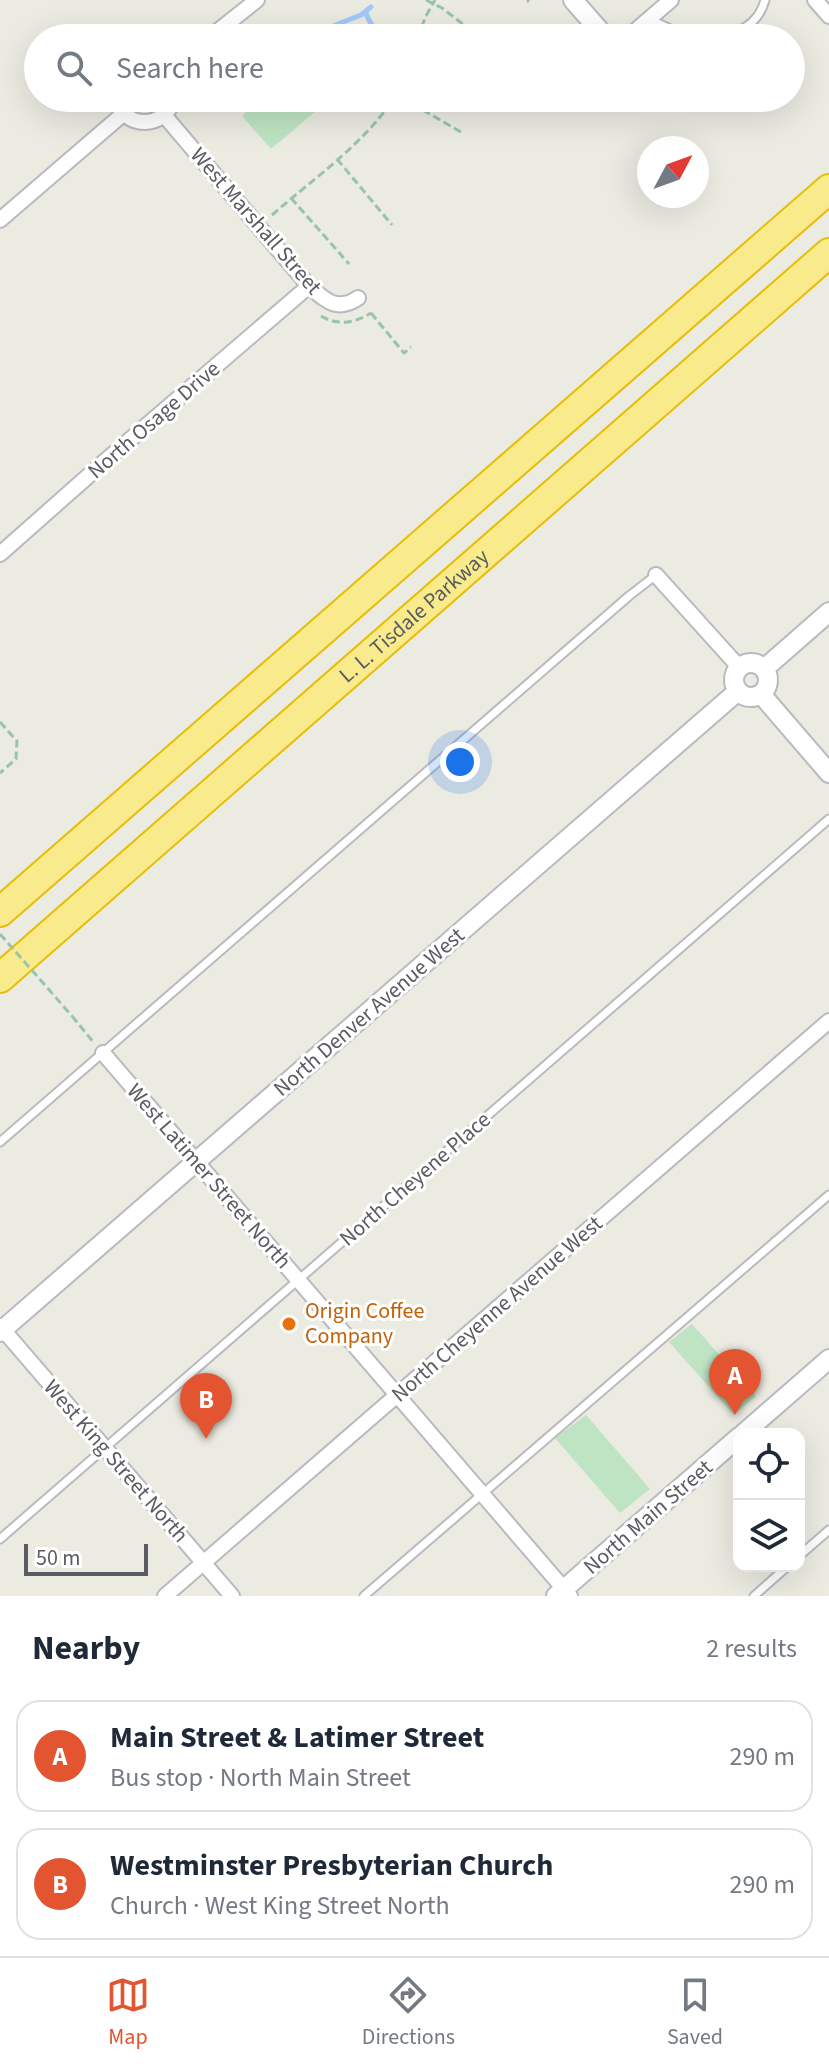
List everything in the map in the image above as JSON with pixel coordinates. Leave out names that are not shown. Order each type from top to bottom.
[{"type":"highway","points":[[0,912],[829,189]]},
{"type":"highway","name":"L. L. Tisdale Parkway","points":[[0,978],[829,253]]},
{"type":"street","points":[[227,24],[257,0]]},
{"type":"street","points":[[573,0],[595,24]]},
{"type":"street","points":[[643,24],[671,0]]},
{"type":"street","points":[[815,0],[829,16]]},
{"type":"street","points":[[0,220],[123,114],[136,121],[151,122],[166,112]]},
{"type":"street","name":"West Marshall Street","points":[[164,115],[309,286],[333,304],[348,305],[358,298]]},
{"type":"street","name":"North Osage Drive","points":[[0,554],[309,286]]},
{"type":"street","points":[[656,575],[739,667]]},
{"type":"street","points":[[764,669],[829,612]]},
{"type":"street","points":[[753,662],[764,669],[768,679],[761,694],[749,697],[738,691],[733,678],[742,664],[753,662]]},
{"type":"street","name":"North Denver Avenue West","points":[[1,1329],[738,691]]},
{"type":"street","points":[[761,694],[829,773]]},
{"type":"street","name":"North Cheyenne Avenue West","points":[[165,1596],[829,1021]]},
{"type":"street","name":"West Latimer Street North","points":[[99,1048],[483,1495],[563,1594]]},
{"type":"street","name":"West King Street North","points":[[1,1329],[232,1596]]},
{"type":"street","name":"North Main Street","points":[[750,1428],[829,1359]]},
{"type":"street","name":"North Main Street","points":[[563,1594],[733,1443]]},
{"type":"lane","points":[[751,24],[762,11],[765,0]]},
{"type":"lane","points":[[649,19],[660,24]]},
{"type":"lane","points":[[0,1142],[99,1048],[656,575]]},
{"type":"lane","name":"North Cheyene Place","points":[[0,1539],[829,819]]},
{"type":"lane","points":[[364,1596],[829,1195]]},
{"type":"lane","points":[[805,1551],[829,1530]]},
{"type":"lane","points":[[754,1596],[781,1572]]},
{"type":"path","points":[[426,0],[434,2],[464,24]]},
{"type":"path","points":[[424,24],[434,2]]},
{"type":"path","points":[[272,215],[371,128],[383,112]]},
{"type":"path","points":[[426,112],[461,132]]},
{"type":"path","points":[[337,159],[392,225]]},
{"type":"path","points":[[291,198],[349,264]]},
{"type":"path","points":[[358,298],[404,353],[411,347]]},
{"type":"path","points":[[317,313],[337,323],[352,322],[371,313]]},
{"type":"path","points":[[0,722],[17,741],[16,759],[0,773]]},
{"type":"path","points":[[0,934],[99,1048]]},
{"type":"green space","points":[[246,112],[315,112],[271,149],[242,116]]},
{"type":"green space","points":[[692,1324],[756,1396],[734,1415],[669,1342]]},
{"type":"green space","points":[[586,1415],[650,1489],[620,1513],[555,1438]]},
{"type":"waterway","points":[[338,24],[361,15],[371,7]]},
{"type":"waterway","points":[[366,12],[371,24]]},
{"type":"place","name":"Origin Coffee Company","points":[[289,1324]]},
{"type":"place","name":"Main Street & Latimer Street","points":[[735,1415]]},
{"type":"place","name":"Westminster Presbyterian Church","points":[[206,1439]]}]
